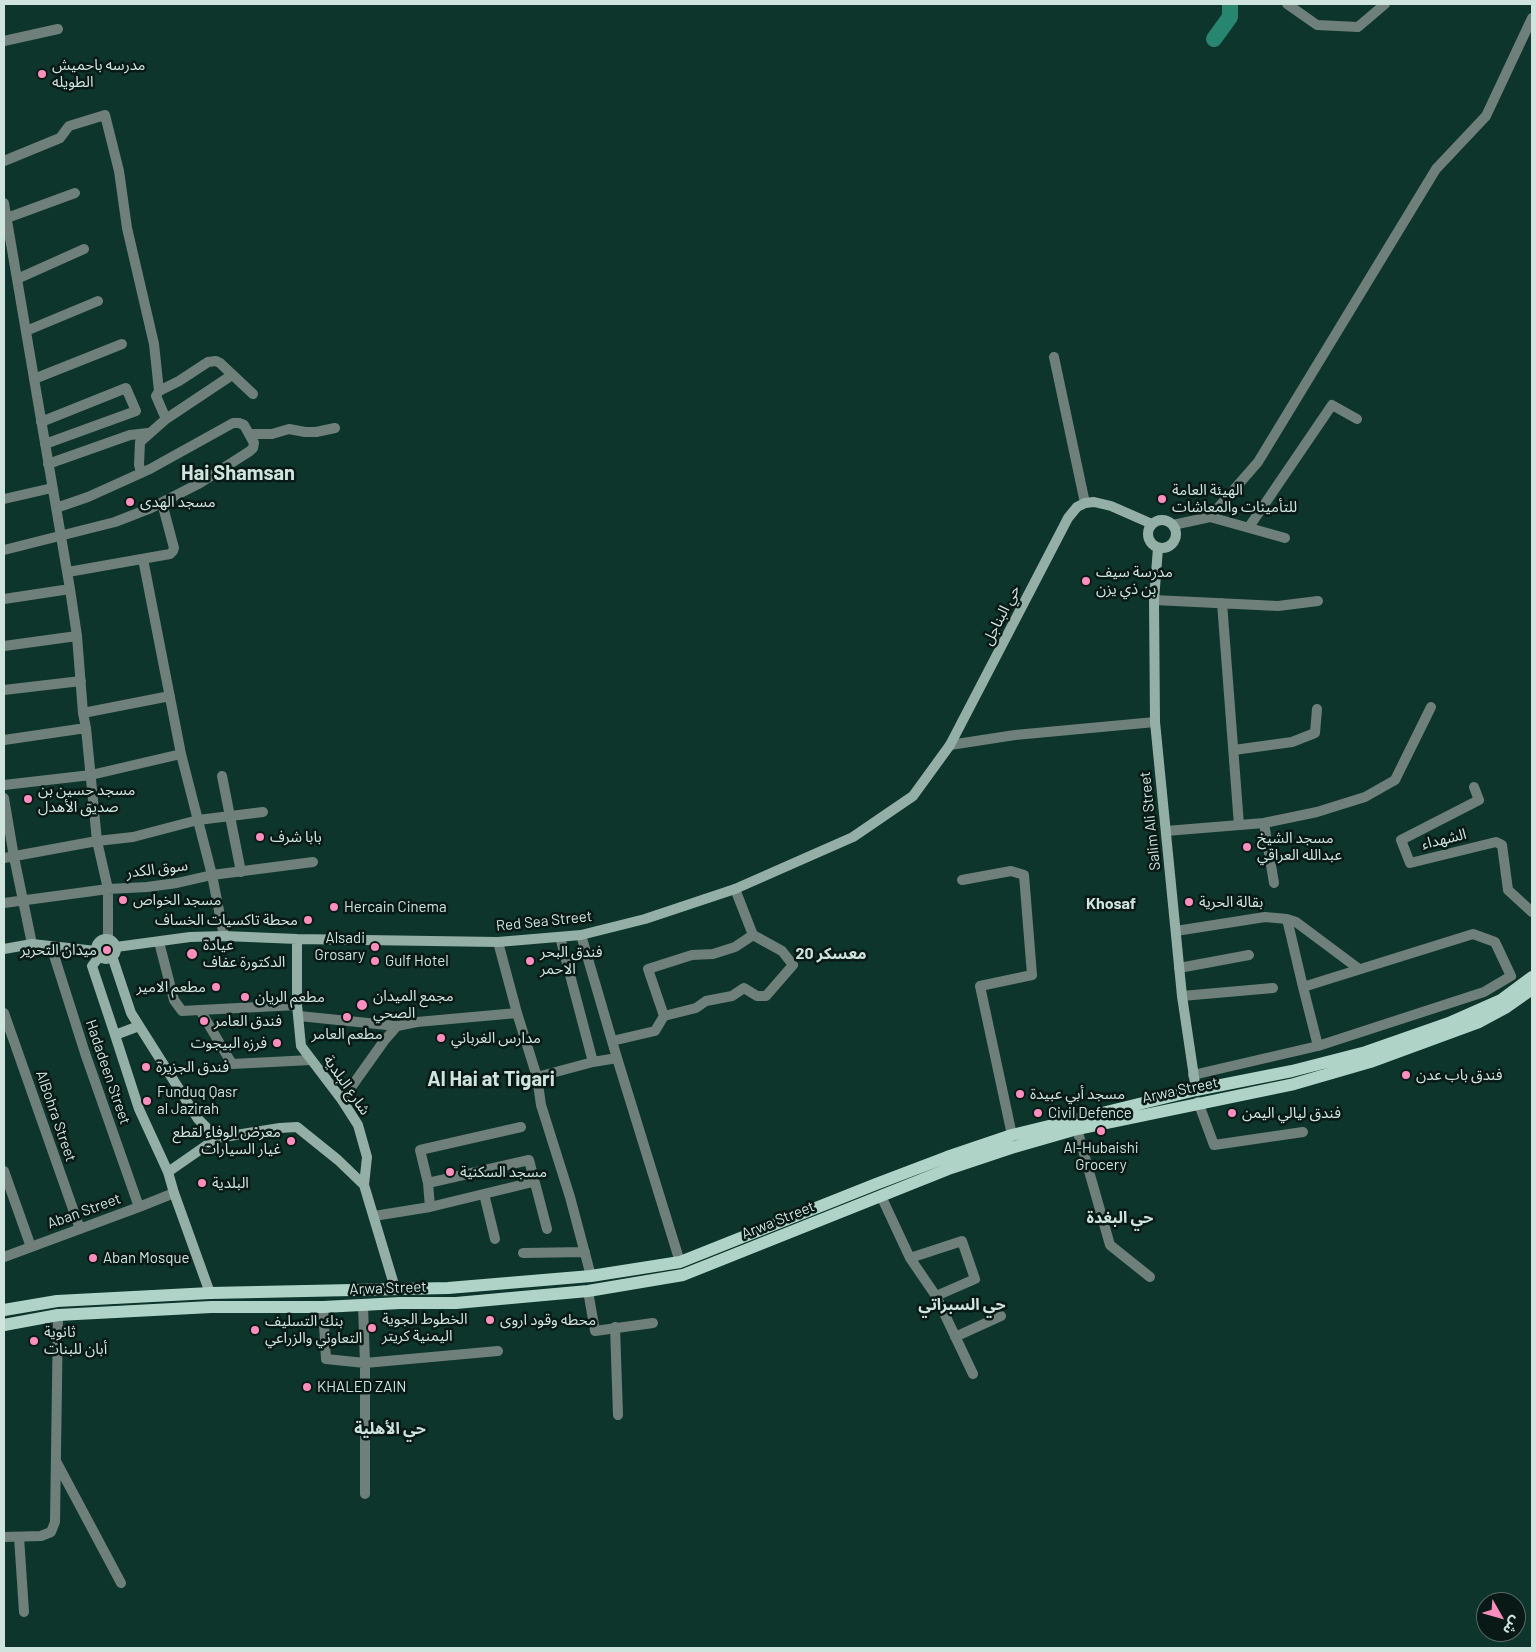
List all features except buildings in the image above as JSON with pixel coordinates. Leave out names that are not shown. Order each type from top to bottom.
[{"type":"main road","name":"Arwa Street","points":[[4,1325],[58,1315],[211,1306],[323,1307],[400,1303],[456,1303],[588,1291],[683,1275],[879,1190],[947,1157],[1012,1135],[1196,1090],[1292,1071],[1366,1052],[1449,1023],[1493,1004],[1532,977]]},
{"type":"main road","name":"Arwa Street","points":[[4,1310],[57,1301],[210,1293],[448,1288],[591,1276],[680,1262],[879,1190],[1077,1128],[1294,1084],[1370,1062],[1479,1022],[1505,1008],[1532,989]]},
{"type":"main road","points":[[1196,1090],[1198,1102]]},
{"type":"main road","points":[[680,1262],[683,1275]]},
{"type":"main road","points":[[395,1288],[400,1303]]},
{"type":"main road","points":[[210,1293],[211,1306]]},
{"type":"main road","points":[[57,1301],[58,1315]]},
{"type":"street","points":[[1287,4],[1317,25],[1358,28],[1385,4]]},
{"type":"street","points":[[1210,517],[1258,462],[1436,169],[1486,116],[1532,18]]},
{"type":"street","points":[[4,41],[58,29]]},
{"type":"street","points":[[4,161],[60,138],[69,126],[105,115],[119,171],[127,228],[154,344],[159,391]]},
{"type":"street","points":[[7,218],[75,193]]},
{"type":"street","points":[[4,203],[60,535],[68,572],[97,841],[108,889],[112,947],[131,1014],[198,1119],[217,1138]]},
{"type":"street","points":[[17,279],[84,249]]},
{"type":"street","points":[[26,331],[98,301]]},
{"type":"street","points":[[34,379],[122,344]]},
{"type":"street","points":[[1054,357],[1085,503],[1094,502],[1111,506],[1152,524]]},
{"type":"street","points":[[166,420],[156,396],[159,391],[179,381],[208,362],[216,361],[253,394]]},
{"type":"street","points":[[141,472],[139,465],[140,442],[148,433],[232,375]]},
{"type":"street","points":[[41,422],[126,388],[136,410],[45,444]]},
{"type":"street","points":[[1249,528],[1332,405],[1357,420]]},
{"type":"street","points":[[4,550],[115,522],[162,503],[200,483],[250,451],[254,443],[244,425],[233,423],[150,468],[56,508]]},
{"type":"street","points":[[249,434],[272,434],[289,429],[316,432],[335,428]]},
{"type":"street","points":[[48,464],[130,435],[148,433]]},
{"type":"street","points":[[4,499],[52,488]]},
{"type":"street","points":[[68,572],[170,554],[174,548],[162,503]]},
{"type":"street","name":"حي البناجل","points":[[950,745],[1068,518],[1077,507],[1085,503]]},
{"type":"street","points":[[1173,525],[1210,517],[1285,538]]},
{"type":"street","points":[[1163,520],[1173,525],[1176,530],[1176,536],[1170,546],[1158,548],[1149,541],[1148,529],[1152,524],[1163,520]]},
{"type":"street","name":"Salim Ali Street","points":[[1158,548],[1154,600],[1155,722],[1182,996],[1196,1090]]},
{"type":"street","points":[[142,559],[181,754],[212,875],[224,936]]},
{"type":"street","points":[[4,598],[70,589]]},
{"type":"street","points":[[1154,600],[1278,606],[1318,601]]},
{"type":"street","points":[[1222,603],[1239,825]]},
{"type":"street","points":[[4,646],[76,636]]},
{"type":"street","points":[[4,690],[81,681]]},
{"type":"street","points":[[83,713],[170,696]]},
{"type":"street","points":[[1166,831],[1264,823],[1317,812],[1365,797],[1395,780],[1431,707]]},
{"type":"street","points":[[1234,750],[1292,742],[1315,733],[1317,709]]},
{"type":"street","points":[[950,745],[1015,735],[1155,722]]},
{"type":"street","points":[[4,740],[86,728]]},
{"type":"street","name":"Red Sea Street","points":[[4,949],[32,944],[98,954],[106,959],[112,947],[190,937],[224,936],[498,942],[581,935],[645,919],[735,889],[854,837],[913,796],[950,745]]},
{"type":"street","points":[[4,785],[91,775],[181,754]]},
{"type":"street","points":[[222,776],[241,872]]},
{"type":"street","name":"الشهداء","points":[[1474,787],[1479,800],[1401,840],[1410,863],[1496,842],[1502,845],[1508,890],[1532,912]]},
{"type":"street","points":[[4,798],[9,857],[24,900],[32,944]]},
{"type":"street","points":[[9,857],[97,841],[133,837],[198,820],[263,812]]},
{"type":"street","points":[[1264,823],[1274,883]]},
{"type":"street","name":"سوق الكدر","points":[[4,903],[108,889],[177,883],[212,875],[313,862]]},
{"type":"street","points":[[962,880],[1011,871],[1024,876],[1032,975],[980,986],[1012,1135]]},
{"type":"street","points":[[612,1041],[655,1031],[664,1016],[696,1008],[706,1001],[732,996],[744,988],[757,996],[766,996],[793,965],[782,951],[753,935],[735,889]]},
{"type":"street","points":[[1176,931],[1265,917],[1287,919],[1296,922],[1359,969]]},
{"type":"street","points":[[1287,919],[1318,1046]]},
{"type":"street","points":[[1193,1075],[1318,1046],[1484,992],[1511,976],[1495,942],[1473,934],[1303,987]]},
{"type":"street","points":[[581,935],[680,1262]]},
{"type":"street","points":[[664,1016],[648,969],[692,955],[720,952],[735,947],[753,935]]},
{"type":"street","points":[[560,937],[594,1062]]},
{"type":"street","points":[[112,947],[105,939],[99,942],[96,948],[98,954],[92,966],[139,1109],[168,1172],[210,1293]]},
{"type":"street","name":"شارع البلدية","points":[[297,939],[297,1005],[301,1046],[342,1100],[358,1125],[367,1157],[364,1185],[395,1288]]},
{"type":"street","points":[[159,942],[174,1000],[182,1010],[297,1005]]},
{"type":"street","points":[[498,942],[517,1013],[537,1076],[540,1105],[570,1198],[591,1276]]},
{"type":"street","name":"Hadadeen Street","points":[[51,946],[85,1053],[139,1207]]},
{"type":"street","points":[[1179,968],[1249,955]]},
{"type":"street","points":[[1182,996],[1273,988]]},
{"type":"street","points":[[200,1010],[232,1064],[311,1060]]},
{"type":"street","name":"AlBohra Street","points":[[4,1013],[80,1229]]},
{"type":"street","points":[[299,1016],[397,1026],[417,1022],[517,1013]]},
{"type":"street","points":[[114,1035],[139,1026]]},
{"type":"street","points":[[342,1100],[397,1026]]},
{"type":"street","points":[[537,1076],[617,1058]]},
{"type":"street","points":[[1198,1102],[1214,1145],[1303,1132]]},
{"type":"street","points":[[168,1172],[217,1138],[297,1127],[338,1160],[364,1185]]},
{"type":"street","points":[[430,1207],[428,1183],[420,1150],[520,1127]]},
{"type":"street","points":[[1077,1128],[1110,1245],[1150,1277]]},
{"type":"street","points":[[428,1183],[528,1160],[547,1230]]},
{"type":"street","points":[[4,1171],[31,1247]]},
{"type":"street","points":[[374,1216],[430,1207],[533,1182]]},
{"type":"street","points":[[879,1190],[910,1258],[936,1296],[973,1374]]},
{"type":"street","name":"Aban Street","points":[[4,1257],[174,1193]]},
{"type":"street","points":[[484,1194],[495,1238]]},
{"type":"street","points":[[910,1258],[962,1241],[975,1279],[936,1296]]},
{"type":"street","points":[[522,1253],[584,1252]]},
{"type":"street","points":[[588,1291],[595,1331],[652,1323]]},
{"type":"street","points":[[363,1305],[365,1494]]},
{"type":"street","points":[[323,1307],[326,1359],[365,1363],[498,1351]]},
{"type":"street","points":[[4,1537],[42,1536],[51,1532],[55,1522],[58,1315]]},
{"type":"street","points":[[956,1337],[1001,1316]]},
{"type":"street","points":[[615,1327],[618,1415]]},
{"type":"street","points":[[55,1460],[121,1583]]},
{"type":"street","points":[[19,1537],[24,1612]]},
{"type":"waterway","points":[[1214,39],[1230,17],[1230,4]]},
{"type":"place","name":"مدرسه باحميش الطويله","points":[[42,74]]},
{"type":"place","name":"الهيئة العامة للتأمينات والمعاشات","points":[[1162,499]]},
{"type":"place","name":"مسجد الهدى","points":[[130,502]]},
{"type":"place","name":"مدرسة سيف بن ذي يزن","points":[[1086,581]]},
{"type":"place","name":"مسجد حسين بن صديق الأهدل","points":[[28,799]]},
{"type":"place","name":"بابا شرف","points":[[260,837]]},
{"type":"place","name":"مسجد الشيخ عبدالله العراقي","points":[[1247,847]]},
{"type":"place","name":"مسجد الخواص","points":[[123,900]]},
{"type":"place","name":"بقالة الحرية","points":[[1189,902]]},
{"type":"place","name":"Hercain Cinema","points":[[334,907]]},
{"type":"place","name":"محطة تاكسيات الخساف","points":[[308,920]]},
{"type":"place","name":"Alsadi Grosary","points":[[375,947]]},
{"type":"place","name":"ميدان التحرير","points":[[107,950]]},
{"type":"place","name":"عيادة الدكتورة عفاف","points":[[192,954]]},
{"type":"place","name":"Gulf Hotel","points":[[375,961]]},
{"type":"place","name":"فندق البحر الاحمر","points":[[530,961]]},
{"type":"place","name":"مطعم الامير","points":[[216,987]]},
{"type":"place","name":"مطعم الريان","points":[[245,997]]},
{"type":"place","name":"مجمع الميدان الصحي","points":[[362,1005]]},
{"type":"place","name":"مطعم العامر","points":[[347,1017]]},
{"type":"place","name":"فندق العامر","points":[[204,1021]]},
{"type":"place","name":"مدارس الغرباني","points":[[441,1038]]},
{"type":"place","name":"فرزه البيجوت","points":[[277,1043]]},
{"type":"place","name":"فندق الجزيرة","points":[[146,1067]]},
{"type":"place","name":"فندق باب عدن","points":[[1406,1075]]},
{"type":"place","name":"مسجد أبي عبيدة","points":[[1020,1094]]},
{"type":"place","name":"Funduq Qasr al Jazirah","points":[[147,1101]]},
{"type":"place","name":"Civil Defence","points":[[1038,1113]]},
{"type":"place","name":"فندق ليالي اليمن","points":[[1232,1113]]},
{"type":"place","name":"Al-Hubaishi Grocery","points":[[1101,1131]]},
{"type":"place","name":"معرض الوفاء لقطع غيار السيارات","points":[[291,1141]]},
{"type":"place","name":"مسجد السكنية","points":[[450,1172]]},
{"type":"place","name":"البلدية","points":[[202,1183]]},
{"type":"place","name":"Aban Mosque","points":[[93,1258]]},
{"type":"place","name":"محطه وقود اروى","points":[[490,1320]]},
{"type":"place","name":"الخطوط الجوية اليمنية كريتر","points":[[372,1328]]},
{"type":"place","name":"بنك التسليف التعاوني والزراعي","points":[[255,1330]]},
{"type":"place","name":"ثانوية أبان للبنات","points":[[34,1341]]},
{"type":"place","name":"KHALED ZAIN","points":[[307,1387]]},
{"type":"district","name":"Hai Shamsan","points":[[238,473]]},
{"type":"district","name":"Khosaf","points":[[1111,904]]},
{"type":"district","name":"معسكر 20","points":[[831,954]]},
{"type":"district","name":"Al Hai at Tigari","points":[[491,1079]]},
{"type":"district","name":"حي البغدة","points":[[1120,1218]]},
{"type":"district","name":"حي السبراتي","points":[[962,1305]]},
{"type":"district","name":"حي الأهلية","points":[[390,1429]]}]
